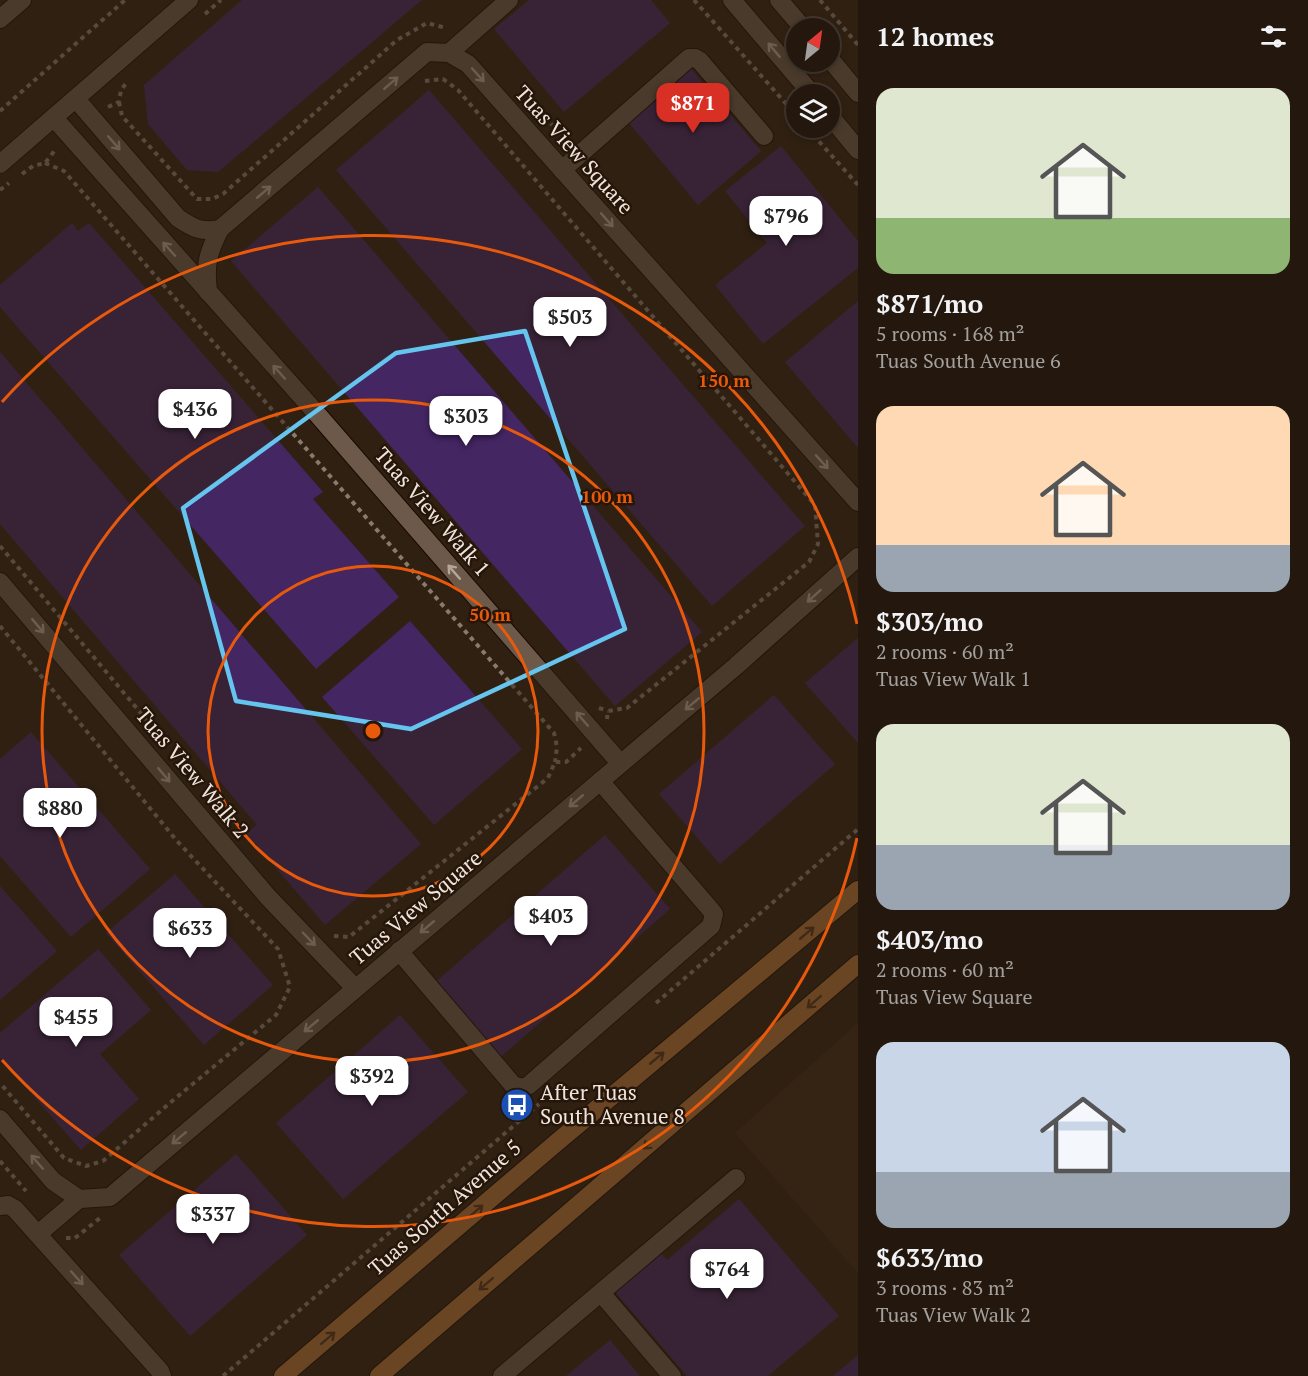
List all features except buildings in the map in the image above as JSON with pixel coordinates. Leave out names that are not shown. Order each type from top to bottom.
[{"type":"main road","name":"Tuas South Avenue 5","points":[[283,1376],[546,1151],[858,890]]},
{"type":"main road","points":[[379,1376],[858,964]]},
{"type":"street","points":[[0,19],[22,0]]},
{"type":"street","points":[[0,164],[189,0]]},
{"type":"street","points":[[208,292],[206,268],[209,251],[219,229],[427,52],[449,53],[509,0]]},
{"type":"street","points":[[732,0],[803,84]]},
{"type":"street","points":[[779,0],[794,18]]},
{"type":"street","name":"Tuas View Square","points":[[449,53],[468,64],[858,502]]},
{"type":"street","points":[[562,170],[689,58],[700,61],[764,136]]},
{"type":"street","points":[[840,71],[858,93]]},
{"type":"street","points":[[76,99],[178,218],[193,229],[206,232],[219,229]]},
{"type":"street","name":"Tuas View Walk 1","points":[[54,118],[318,415],[620,763]]},
{"type":"street","points":[[840,128],[858,150]]},
{"type":"street","name":"Tuas View Square","points":[[79,1199],[110,1197],[736,666],[858,557]]},
{"type":"street","name":"Tuas View Walk 2","points":[[0,582],[268,897],[356,988]]},
{"type":"street","points":[[399,951],[513,1085],[523,1088],[529,1085],[711,926],[713,920],[714,914],[710,909],[600,781]]},
{"type":"street","points":[[0,1119],[53,1181],[79,1199],[38,1234]]},
{"type":"street","points":[[502,1376],[736,1178]]},
{"type":"street","points":[[0,1206],[11,1206],[38,1234],[162,1376]]},
{"type":"street","points":[[601,1293],[672,1376]]},
{"type":"path","points":[[0,111],[125,0]]},
{"type":"path","points":[[203,15],[221,0]]},
{"type":"path","points":[[694,0],[786,105]]},
{"type":"path","points":[[820,0],[858,45]]},
{"type":"path","points":[[129,79],[121,90],[119,102],[122,116],[196,199],[212,199],[223,194],[397,40],[427,23],[454,30],[464,38]]},
{"type":"path","points":[[421,81],[442,79],[458,90],[815,505],[818,544],[809,562],[627,708],[608,711],[607,726],[566,762],[555,762]]},
{"type":"path","points":[[91,116],[119,102]]},
{"type":"path","points":[[535,106],[557,131]]},
{"type":"path","points":[[45,164],[68,134]]},
{"type":"path","points":[[816,138],[858,185]]},
{"type":"path","points":[[0,190],[33,166],[45,164],[64,171],[554,733],[557,747],[555,762],[548,778],[349,937],[332,936]]},
{"type":"path","points":[[0,546],[163,739]]},
{"type":"path","points":[[0,626],[177,841],[278,950],[290,987],[276,1015],[103,1161],[86,1166],[64,1158],[0,1083]]},
{"type":"path","points":[[648,1010],[858,829]]},
{"type":"path","points":[[223,1376],[545,1098]]},
{"type":"highlighted area","points":[[525,331],[625,629],[411,729],[236,701],[183,508],[396,353]]},
{"type":"shaded area","points":[[858,1023],[858,1273],[735,1133]]},
{"type":"place","name":"After Tuas South Avenue 8","points":[[517,1105]]}]
